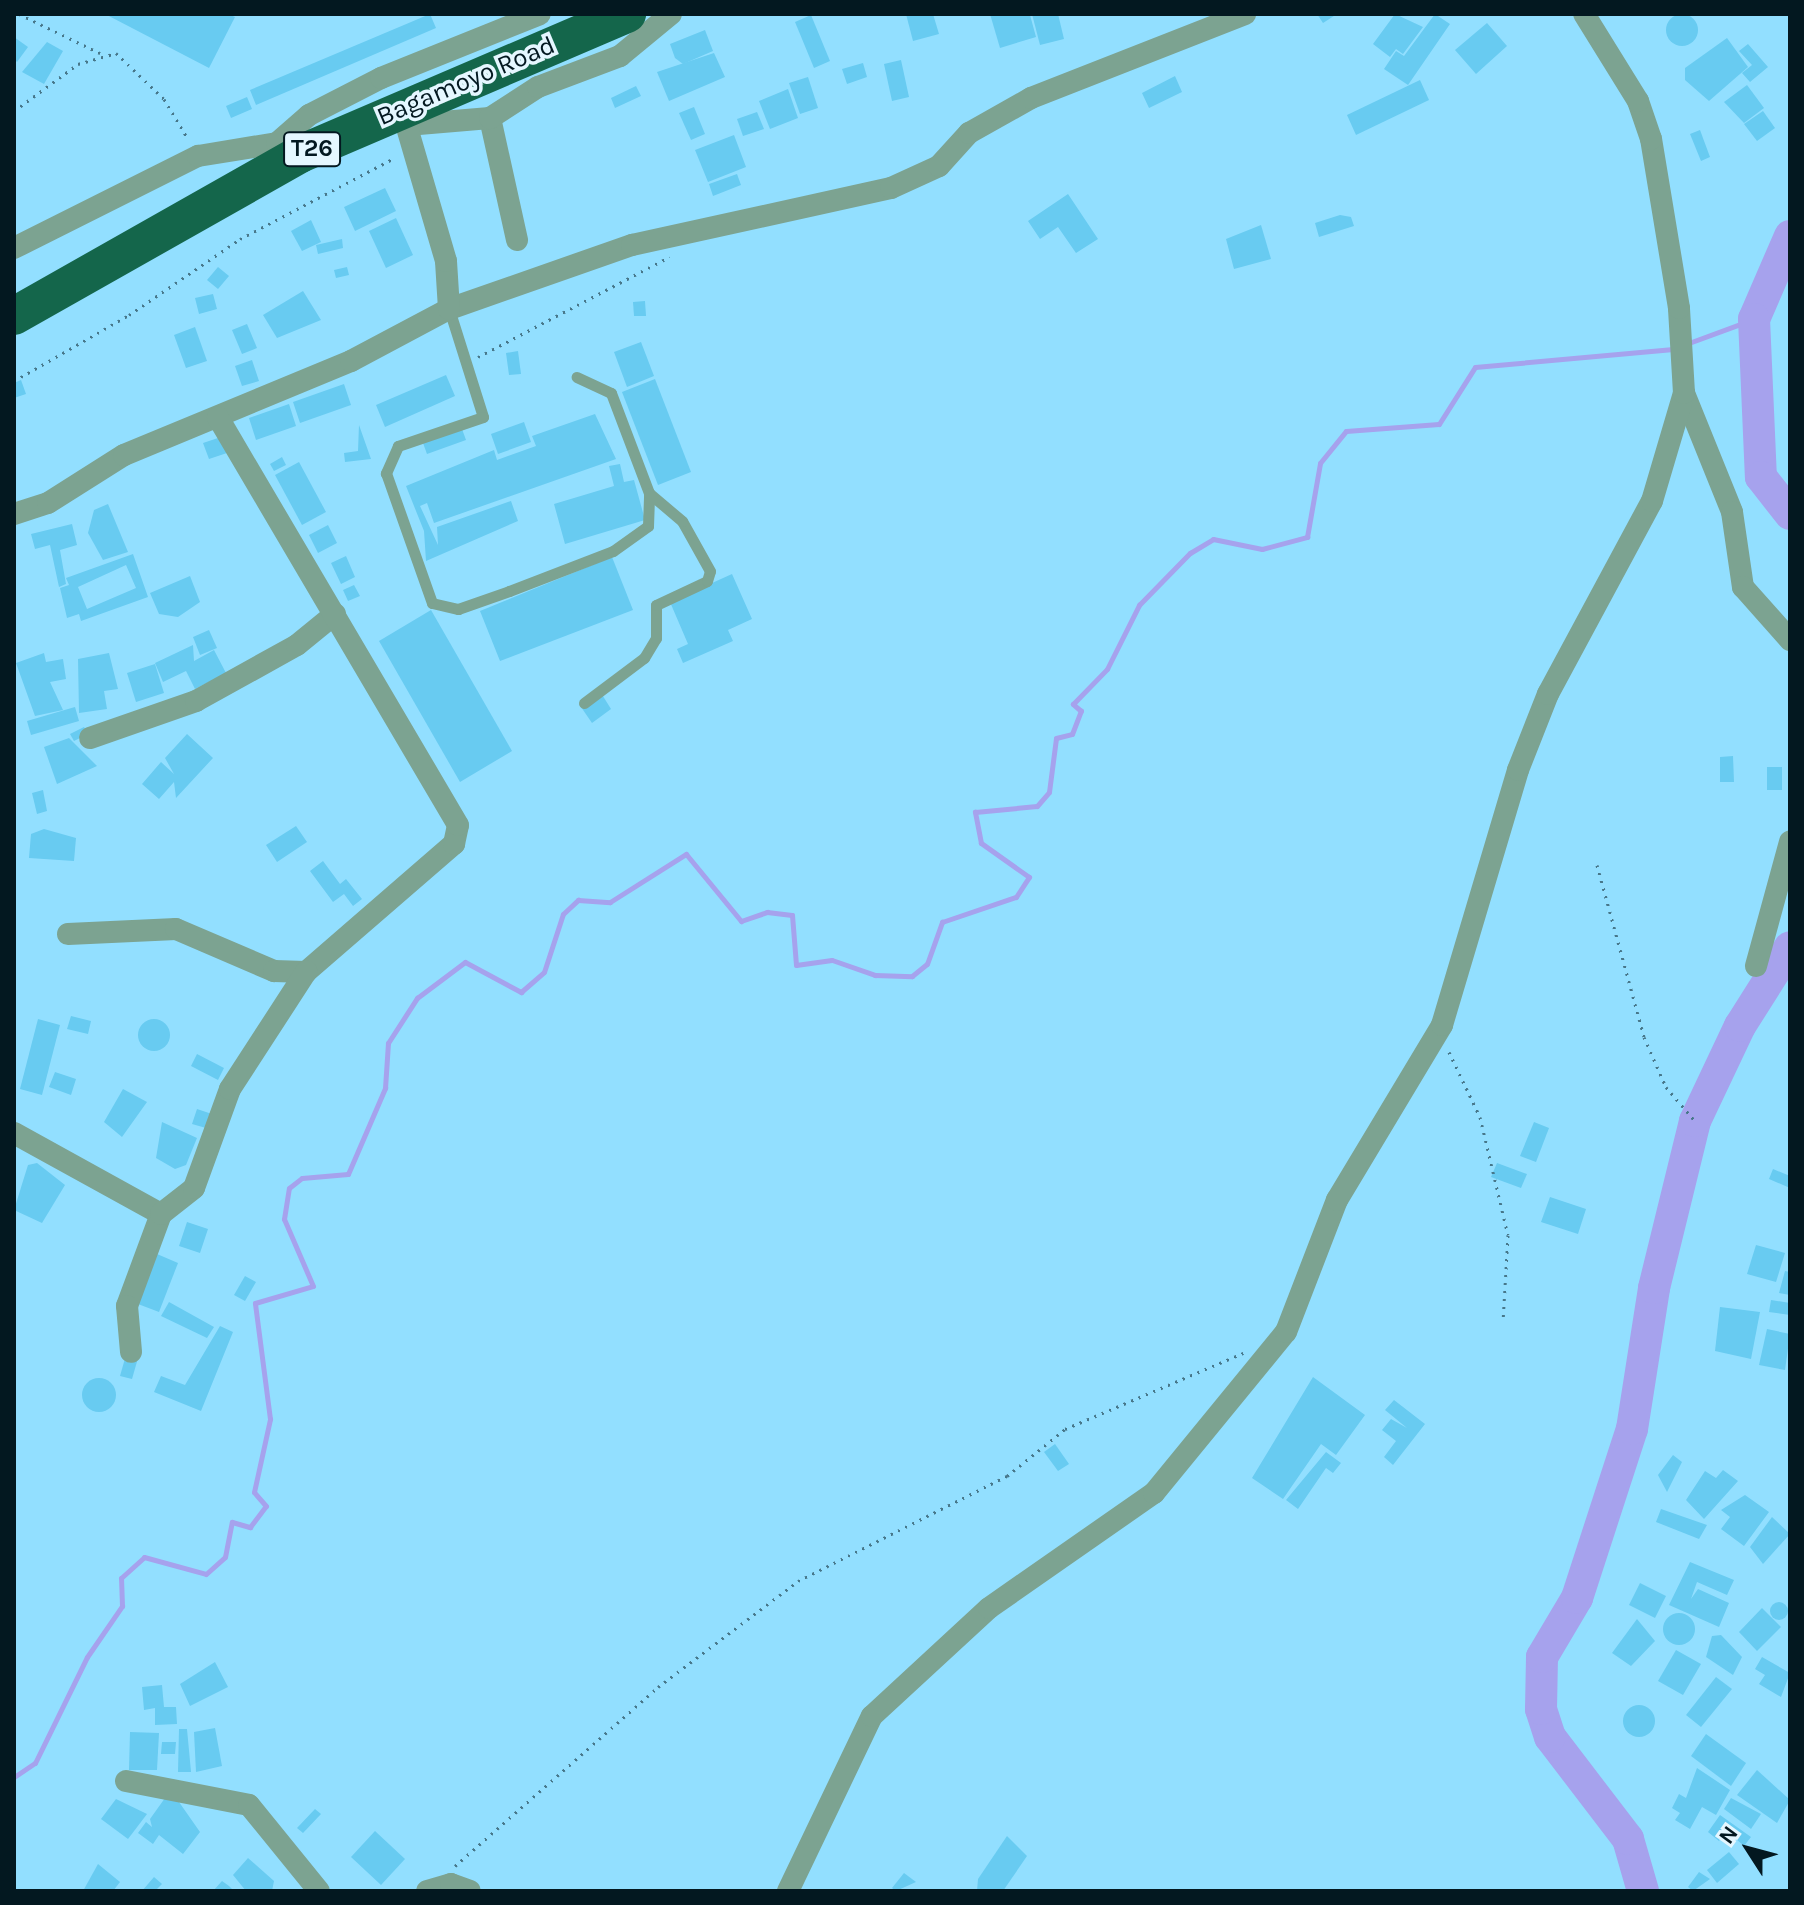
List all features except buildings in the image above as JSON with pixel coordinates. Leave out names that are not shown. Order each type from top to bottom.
[{"type":"highway","name":"Bagamoyo Road","points":[[14,316],[300,154],[408,126],[627,14]]},
{"type":"street","points":[[14,248],[198,156],[277,143],[309,115],[381,78],[540,14]]},
{"type":"street","points":[[449,309],[446,261],[408,126],[490,118],[538,87],[620,56],[671,14]]},
{"type":"street","points":[[14,514],[48,503],[124,455],[351,361],[449,309],[693,231],[916,179],[996,115],[1245,14]]},
{"type":"street","points":[[1584,14],[1643,113],[1679,308],[1684,384],[1732,512],[1743,587],[1790,640]]},
{"type":"street","points":[[490,118],[517,240]]},
{"type":"street","points":[[788,1891],[872,1716],[989,1608],[1154,1493],[1286,1332],[1337,1200],[1442,1025],[1518,770],[1561,668],[1652,501],[1684,384]]},
{"type":"street","points":[[131,1352],[127,1306],[161,1214],[194,1188],[230,1089],[306,972],[443,862],[458,825],[218,417]]},
{"type":"street","points":[[90,738],[196,701],[297,645],[335,614]]},
{"type":"street","points":[[1756,966],[1790,842]]},
{"type":"street","points":[[68,934],[176,929],[274,971],[306,972]]},
{"type":"street","points":[[14,1133],[161,1214]]},
{"type":"street","points":[[126,1781],[249,1805],[319,1891]]},
{"type":"street","points":[[431,1888],[470,1891]]},
{"type":"lane","points":[[449,309],[483,417],[398,446],[386,473],[432,603],[458,609],[613,551],[648,526],[649,493],[611,393],[577,377]]},
{"type":"lane","points":[[584,703],[644,658],[656,638],[656,605],[707,581],[710,571],[682,521],[649,493]]},
{"type":"path","points":[[19,14],[100,53],[134,64],[198,156]]},
{"type":"path","points":[[14,111],[100,53]]},
{"type":"path","points":[[14,381],[129,315],[408,126]]},
{"type":"path","points":[[468,362],[663,263],[693,231]]},
{"type":"path","points":[[1597,865],[1644,1037],[1666,1087],[1695,1121]]},
{"type":"path","points":[[1442,1025],[1480,1117],[1508,1235],[1503,1322]]},
{"type":"path","points":[[431,1888],[658,1687],[798,1581],[1007,1476],[1065,1429],[1246,1351]]},
{"type":"waterway","points":[[1790,236],[1754,319],[1761,477],[1790,514]]},
{"type":"waterway","points":[[1686,344],[1754,319]]},
{"type":"waterway","points":[[14,1777],[35,1763],[87,1657],[122,1606],[121,1578],[144,1557],[206,1574],[225,1557],[232,1522],[250,1527],[266,1506],[254,1492],[270,1419],[255,1303],[313,1286],[284,1219],[289,1188],[302,1178],[348,1174],[385,1088],[388,1043],[417,998],[465,962],[521,992],[544,972],[563,914],[578,900],[610,902],[686,854],[741,921],[767,912],[792,915],[796,965],[832,960],[875,975],[912,976],[927,964],[942,922],[1016,897],[1029,877],[981,843],[975,812],[1037,806],[1049,792],[1056,738],[1072,734],[1081,711],[1073,704],[1107,669],[1139,605],[1190,553],[1213,539],[1262,549],[1307,537],[1320,463],[1346,431],[1439,424],[1475,367],[1673,349]]},
{"type":"waterway","points":[[1643,1891],[1628,1839],[1550,1737],[1541,1709],[1542,1657],[1577,1598],[1632,1429],[1654,1288],[1695,1121],[1740,1026],[1790,947]]}]
